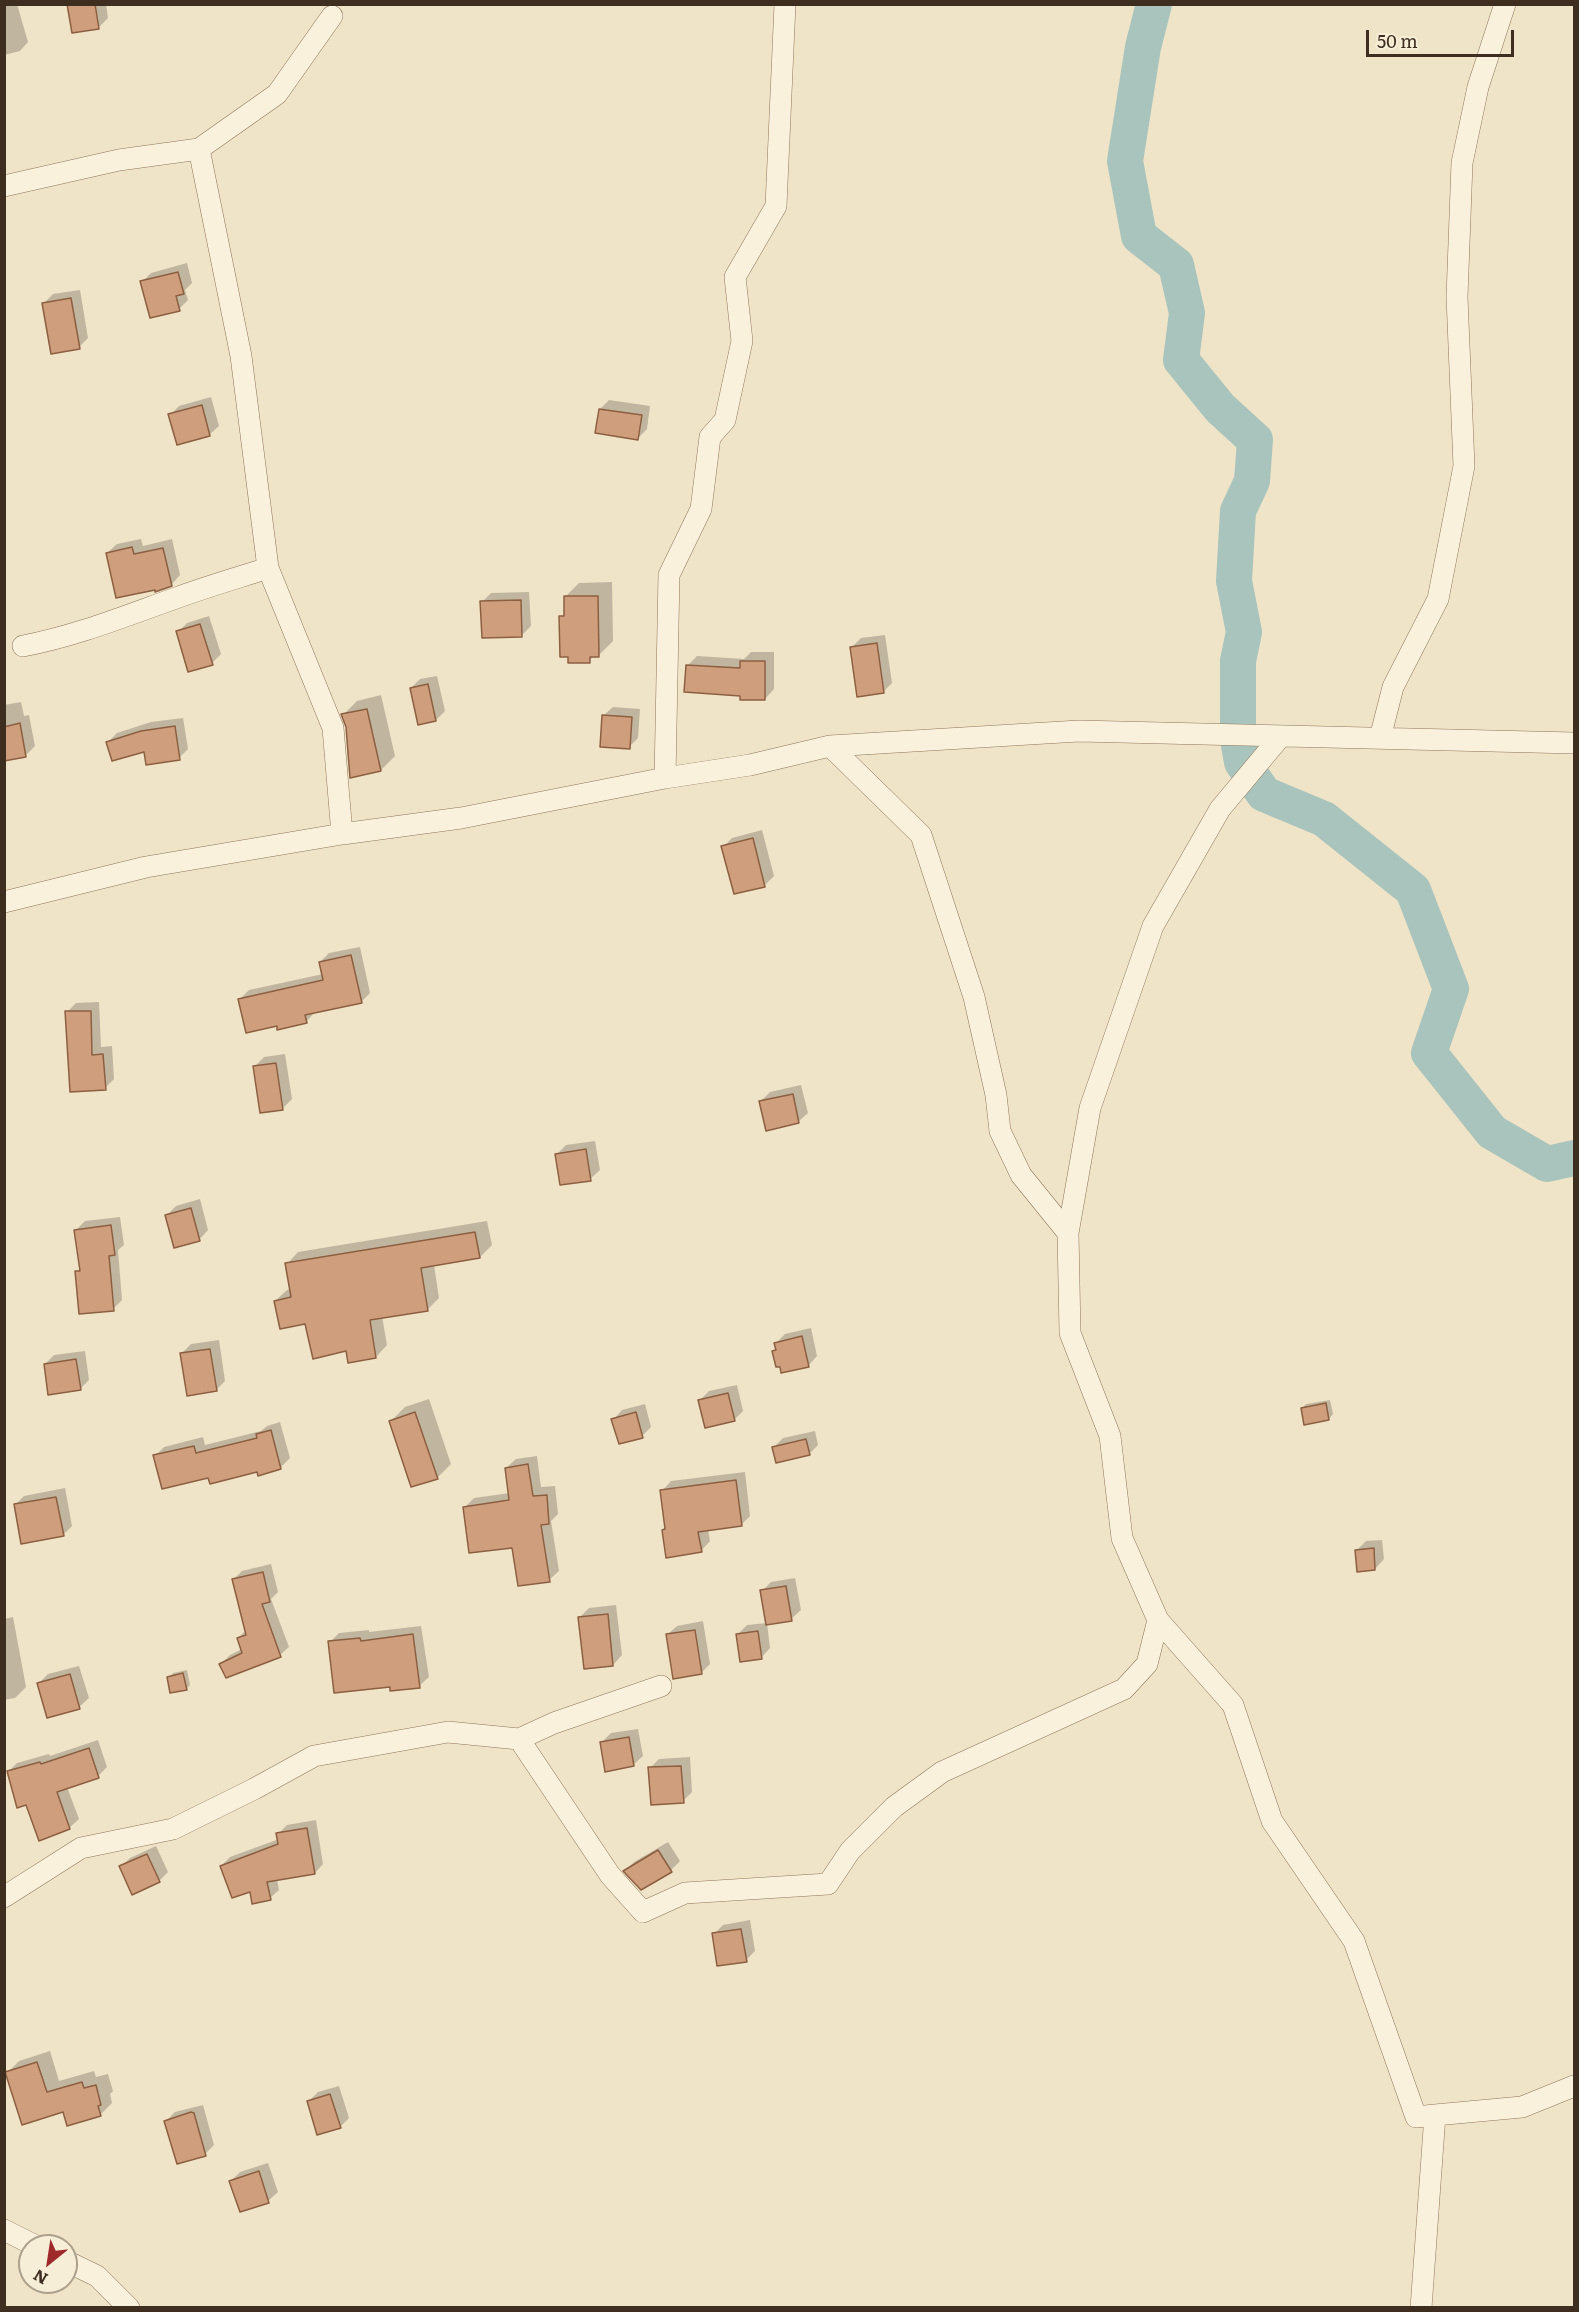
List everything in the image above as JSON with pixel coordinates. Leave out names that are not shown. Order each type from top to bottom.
[{"type":"street","points":[[664,778],[669,575],[701,509],[710,437],[725,420],[742,341],[735,277],[776,206],[785,4]]},
{"type":"street","points":[[1380,738],[1394,687],[1438,599],[1464,466],[1457,297],[1462,163],[1478,87],[1505,4]]},
{"type":"street","points":[[4,186],[119,160],[199,149],[277,94],[332,15]]},
{"type":"street","points":[[199,149],[241,356],[268,568],[333,728],[342,834]]},
{"type":"street","points":[[23,646],[59,639],[113,622],[176,598],[268,568]]},
{"type":"street","points":[[4,902],[146,867],[342,834],[461,818],[664,778],[750,765],[830,746],[1079,731],[1575,743]]},
{"type":"street","points":[[1281,736],[1220,810],[1153,926],[1090,1108],[1068,1233],[1070,1333],[1110,1436],[1122,1538],[1158,1620],[1233,1705],[1272,1821],[1354,1941],[1416,2117],[1522,2107],[1575,2086]]},
{"type":"street","points":[[830,746],[921,835],[974,997],[996,1095],[1000,1131],[1021,1175],[1068,1233]]},
{"type":"street","points":[[519,1739],[610,1875],[644,1912],[686,1893],[828,1884],[850,1851],[894,1807],[942,1772],[1125,1689],[1147,1664],[1158,1620]]},
{"type":"street","points":[[4,1897],[81,1848],[173,1829],[254,1790],[314,1756],[448,1732],[519,1739],[554,1723],[661,1686]]},
{"type":"street","points":[[1421,2307],[1435,2115]]},
{"type":"street","points":[[4,2230],[18,2237]]},
{"type":"street","points":[[78,2267],[97,2276],[129,2307]]},
{"type":"building","points":[[67,4],[95,4],[99,29],[72,33]]},
{"type":"building","points":[[178,272],[184,294],[176,296],[180,311],[150,318],[140,281]]},
{"type":"building","points":[[71,298],[80,349],[51,354],[42,303]]},
{"type":"building","points":[[202,405],[210,436],[177,445],[168,414]]},
{"type":"building","points":[[599,409],[642,415],[638,440],[595,433]]},
{"type":"building","points":[[132,547],[134,554],[163,548],[172,586],[155,592],[155,590],[116,598],[106,553]]},
{"type":"building","points":[[564,596],[598,596],[599,657],[590,657],[590,663],[568,663],[568,657],[560,657],[559,616],[564,616]]},
{"type":"building","points":[[521,600],[522,637],[482,638],[480,601]]},
{"type":"building","points":[[200,624],[213,665],[188,672],[176,631]]},
{"type":"building","points":[[877,643],[884,693],[857,697],[850,647]]},
{"type":"building","points":[[740,661],[765,661],[765,700],[740,700],[740,696],[684,692],[686,665],[740,668]]},
{"type":"building","points":[[428,684],[436,721],[418,725],[410,688]]},
{"type":"building","points":[[367,709],[381,771],[350,778],[346,727],[341,714]]},
{"type":"building","points":[[602,715],[632,717],[630,749],[600,747]]},
{"type":"building","points":[[20,723],[26,757],[4,761],[4,727]]},
{"type":"building","points":[[175,726],[180,760],[146,765],[144,752],[112,761],[106,742],[141,731]]},
{"type":"building","points":[[753,838],[765,887],[734,894],[721,846]]},
{"type":"building","points":[[351,955],[362,1003],[305,1015],[307,1023],[277,1030],[277,1026],[246,1033],[238,999],[323,980],[319,962]]},
{"type":"building","points":[[65,1011],[91,1011],[92,1055],[103,1054],[106,1090],[70,1092]]},
{"type":"building","points":[[276,1063],[283,1110],[260,1113],[253,1066]]},
{"type":"building","points":[[793,1094],[799,1123],[766,1131],[759,1101]]},
{"type":"building","points":[[586,1149],[591,1181],[560,1185],[555,1154]]},
{"type":"building","points":[[191,1208],[200,1241],[174,1248],[165,1215]]},
{"type":"building","points":[[111,1225],[115,1255],[109,1256],[114,1311],[79,1314],[75,1271],[80,1271],[74,1230]]},
{"type":"building","points":[[475,1232],[480,1258],[421,1268],[428,1311],[370,1320],[376,1358],[348,1363],[346,1351],[313,1359],[305,1324],[280,1329],[274,1301],[291,1297],[285,1263]]},
{"type":"building","points":[[802,1336],[809,1367],[781,1373],[780,1367],[776,1367],[772,1351],[776,1350],[774,1343]]},
{"type":"building","points":[[210,1349],[217,1391],[187,1396],[180,1353]]},
{"type":"building","points":[[76,1359],[81,1390],[48,1395],[44,1364]]},
{"type":"building","points":[[728,1393],[735,1421],[705,1428],[698,1400]]},
{"type":"building","points":[[1326,1403],[1329,1420],[1304,1425],[1301,1408]]},
{"type":"building","points":[[415,1412],[438,1479],[411,1487],[389,1421]]},
{"type":"building","points":[[636,1412],[643,1438],[619,1444],[611,1419]]},
{"type":"building","points":[[271,1430],[281,1469],[258,1476],[257,1472],[210,1484],[208,1478],[162,1489],[153,1455],[194,1446],[196,1453],[257,1438],[256,1434]]},
{"type":"building","points":[[806,1439],[810,1455],[776,1463],[772,1447]]},
{"type":"building","points":[[528,1464],[533,1496],[547,1495],[549,1524],[541,1525],[550,1582],[518,1586],[512,1548],[469,1553],[463,1507],[509,1500],[505,1468]]},
{"type":"building","points":[[736,1480],[742,1526],[698,1532],[702,1552],[666,1558],[660,1490]]},
{"type":"building","points":[[56,1497],[64,1536],[21,1544],[14,1504]]},
{"type":"building","points":[[1374,1548],[1375,1570],[1357,1572],[1355,1550]]},
{"type":"building","points":[[263,1572],[270,1602],[262,1604],[281,1657],[226,1678],[219,1664],[242,1653],[237,1638],[246,1635],[232,1579]]},
{"type":"building","points":[[786,1586],[792,1621],[766,1625],[760,1590]]},
{"type":"building","points":[[608,1614],[613,1666],[584,1669],[578,1617]]},
{"type":"building","points":[[695,1630],[702,1674],[673,1679],[666,1634]]},
{"type":"building","points":[[758,1631],[762,1659],[740,1662],[736,1634]]},
{"type":"building","points":[[413,1634],[420,1688],[390,1691],[390,1687],[334,1693],[328,1641],[360,1638],[361,1641]]},
{"type":"building","points":[[183,1673],[187,1690],[170,1693],[167,1677]]},
{"type":"building","points":[[70,1674],[80,1709],[47,1718],[37,1683]]},
{"type":"building","points":[[629,1737],[634,1766],[605,1772],[600,1742]]},
{"type":"building","points":[[89,1748],[99,1778],[57,1792],[70,1829],[39,1841],[26,1805],[17,1808],[7,1771],[40,1762],[41,1764]]},
{"type":"building","points":[[681,1766],[684,1803],[651,1805],[648,1767]]},
{"type":"building","points":[[307,1828],[315,1874],[267,1882],[271,1900],[252,1904],[250,1892],[232,1898],[220,1866],[278,1844],[276,1833]]},
{"type":"building","points":[[658,1850],[672,1872],[641,1890],[623,1871]]},
{"type":"building","points":[[147,1854],[160,1882],[132,1895],[119,1866]]},
{"type":"building","points":[[741,1929],[747,1962],[717,1966],[712,1933]]},
{"type":"building","points":[[37,2062],[47,2092],[82,2082],[84,2088],[96,2085],[101,2116],[67,2126],[63,2112],[22,2125],[5,2072]]},
{"type":"building","points":[[330,2094],[341,2128],[317,2135],[307,2101]]},
{"type":"building","points":[[194,2113],[206,2156],[177,2164],[164,2121]]},
{"type":"building","points":[[259,2171],[269,2203],[240,2212],[229,2181]]},
{"type":"waterway","points":[[1154,4],[1143,47],[1125,161],[1139,236],[1176,265],[1187,313],[1181,360],[1220,408],[1255,440],[1252,481],[1238,511],[1234,581],[1244,632],[1238,661],[1238,726]]},
{"type":"waterway","points":[[1239,745],[1242,762],[1264,794],[1324,819],[1413,890],[1451,989],[1429,1053],[1492,1132],[1547,1164],[1574,1158]]}]
